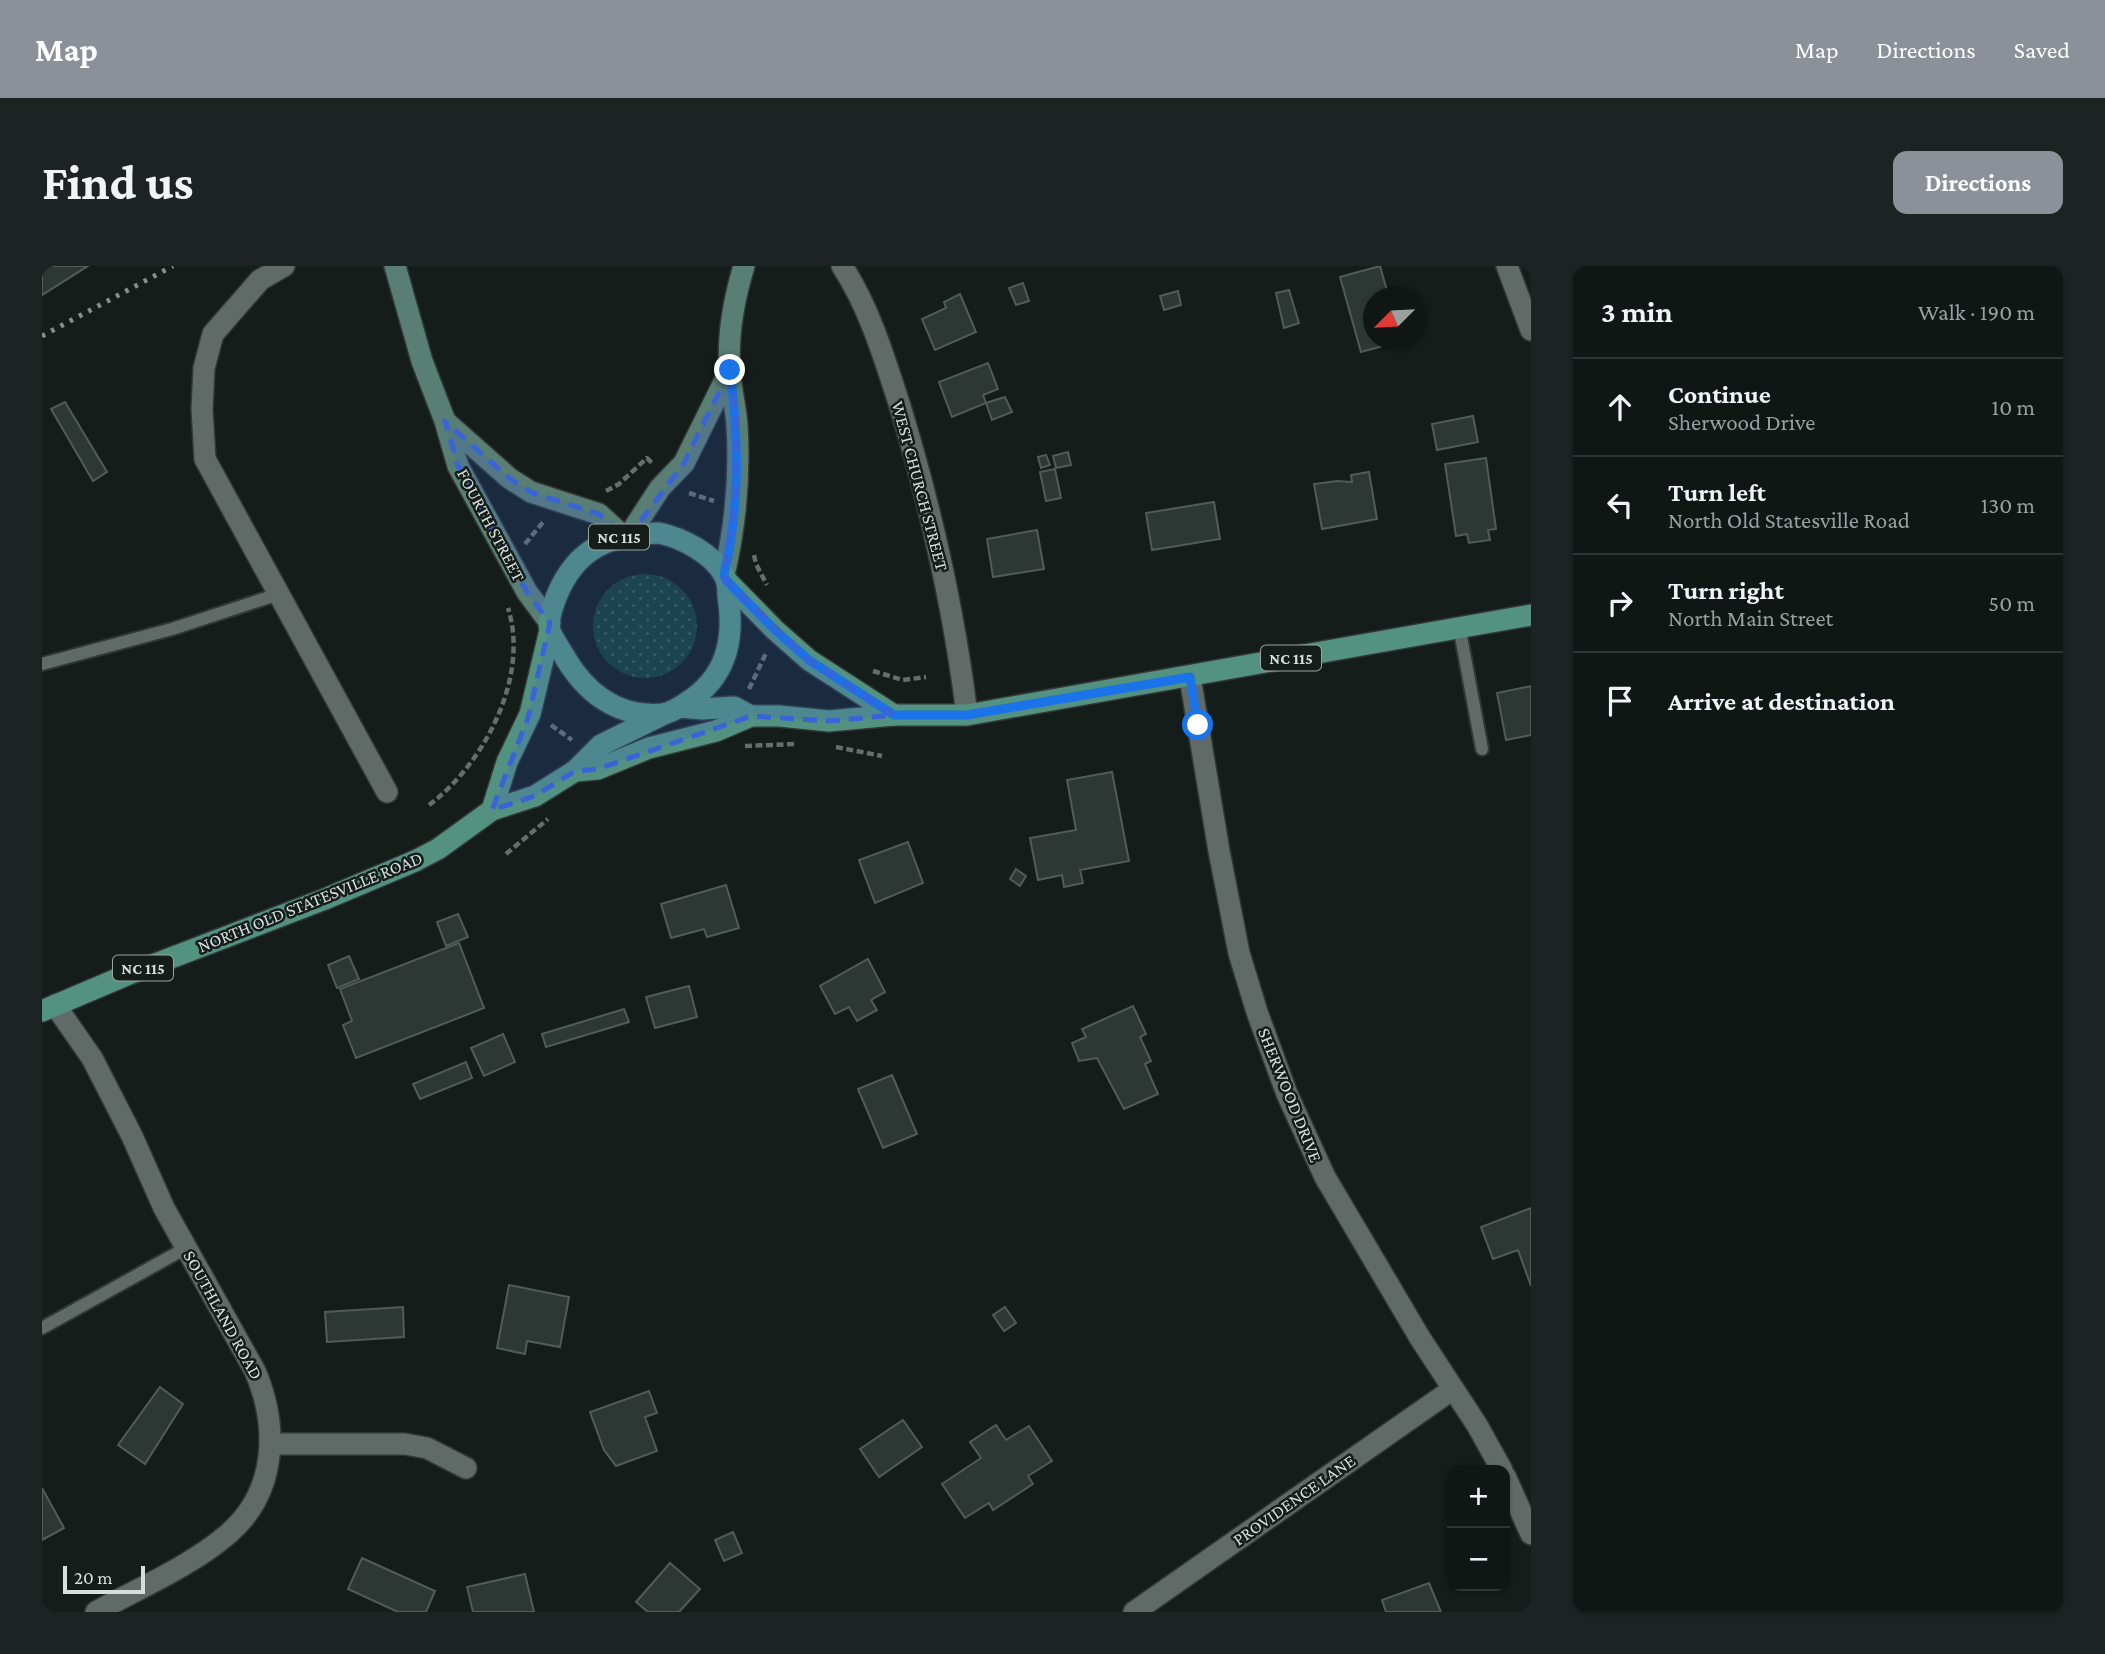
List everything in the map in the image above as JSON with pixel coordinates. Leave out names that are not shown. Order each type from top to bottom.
[{"type":"main road","name":"NC 115","points":[[492,810],[507,762],[528,718],[550,627],[552,606],[563,580],[575,564],[590,550],[626,535],[659,533],[673,537],[709,557],[725,577]]},
{"type":"main road","points":[[725,577],[809,660],[894,715]]},
{"type":"main road","points":[[550,627],[579,680],[590,691],[625,709],[672,710],[707,687],[725,658],[731,633],[725,577]]},
{"type":"main road","name":"NORTH OLD STATESVILLE ROAD","points":[[581,765],[598,769],[649,748],[716,731],[749,716],[829,721],[894,715],[967,715],[1531,615]]},
{"type":"main road","name":"NORTH OLD STATESVILLE ROAD","points":[[49,1008],[415,861],[438,849],[492,810],[535,796],[581,765],[601,745],[672,710],[734,706],[749,716]]},
{"type":"street","points":[[284,266],[260,279],[213,334],[204,368],[202,409],[205,458],[387,792]]},
{"type":"street","name":"FOURTH STREET","points":[[395,266],[422,361],[445,421],[458,466],[527,592],[550,627]]},
{"type":"street","points":[[725,577],[733,538],[735,505],[737,426],[730,370],[732,321],[744,266]]},
{"type":"street","name":"WEST CHURCH STREET","points":[[842,266],[863,305],[888,370],[916,457],[955,628],[967,715]]},
{"type":"street","points":[[1507,266],[1531,330]]},
{"type":"street","name":"NC 115","points":[[626,535],[660,488],[684,463],[730,370]]},
{"type":"street","name":"FOURTH STREET","points":[[445,421],[509,478],[531,492],[598,514],[626,535]]},
{"type":"street","name":"SHERWOOD DRIVE","points":[[1190,677],[1219,851],[1240,953],[1257,1012],[1287,1094],[1325,1177],[1499,1465]]},
{"type":"street","name":"SOUTHLAND ROAD","points":[[49,1008],[92,1058],[118,1106],[164,1208],[255,1371],[264,1392],[271,1423],[271,1444],[261,1485],[247,1511],[229,1533],[204,1551],[96,1612]]},
{"type":"street","name":"PROVIDENCE LANE","points":[[1135,1612],[1453,1389]]},
{"type":"street","points":[[271,1444],[405,1444],[427,1448],[466,1468]]},
{"type":"street","points":[[1510,1487],[1531,1534]]},
{"type":"lane","points":[[42,664],[172,629],[279,594]]},
{"type":"lane","points":[[1459,626],[1482,749]]},
{"type":"lane","points":[[42,1328],[186,1248]]},
{"type":"path","points":[[594,494],[620,484],[647,458],[683,491],[735,505]]},
{"type":"path","points":[[510,560],[560,503]]},
{"type":"path","points":[[753,549],[756,564],[772,590]]},
{"type":"path","points":[[429,804],[451,786],[472,763],[494,726],[513,646],[513,629],[505,600]]},
{"type":"path","points":[[750,745],[746,696],[764,654],[786,639]]},
{"type":"path","points":[[865,669],[903,680],[926,677]]},
{"type":"path","points":[[500,709],[547,723],[580,746],[581,765]]},
{"type":"path","points":[[739,747],[803,744]]},
{"type":"path","points":[[835,747],[882,756]]},
{"type":"path","points":[[506,854],[556,814]]},
{"type":"highlighted area","points":[[730,370],[737,426],[735,502],[724,578],[809,660],[894,715],[829,721],[751,716],[598,769],[575,771],[535,796],[492,810],[528,718],[550,623],[527,592],[458,466],[445,421],[509,478],[531,492],[599,514],[627,539],[684,463]]},
{"type":"green space","points":[[645,574],[665,578],[682,589],[693,606],[697,626],[693,646],[682,663],[665,674],[645,678],[625,674],[608,663],[597,646],[593,626],[597,606],[608,589],[625,578]]},
{"type":"building","points":[[42,266],[88,266],[42,295]]},
{"type":"building","points":[[1380,266],[1386,287],[1363,287],[1363,350],[1368,350],[1361,352],[1340,277]]},
{"type":"building","points":[[1023,283],[1029,301],[1016,305],[1009,288]]},
{"type":"building","points":[[1289,290],[1299,323],[1284,328],[1276,293]]},
{"type":"building","points":[[1178,291],[1181,305],[1164,310],[1160,296]]},
{"type":"building","points":[[960,294],[976,332],[935,350],[922,319],[946,308],[944,302]]},
{"type":"building","points":[[988,363],[998,389],[983,395],[986,403],[952,417],[939,382]]},
{"type":"building","points":[[1005,397],[1012,412],[992,420],[986,403]]},
{"type":"building","points":[[65,402],[107,472],[93,481],[51,409]]},
{"type":"building","points":[[1473,416],[1478,442],[1437,450],[1432,424]]},
{"type":"building","points":[[1068,452],[1071,465],[1056,468],[1053,456]]},
{"type":"building","points":[[1046,455],[1050,465],[1041,468],[1038,457]]},
{"type":"building","points":[[1486,458],[1496,529],[1488,530],[1490,540],[1469,543],[1467,534],[1456,536],[1445,464]]},
{"type":"building","points":[[1055,469],[1061,498],[1046,501],[1040,472]]},
{"type":"building","points":[[1369,472],[1377,519],[1322,529],[1314,484],[1352,482],[1351,475]]},
{"type":"building","points":[[1214,502],[1220,539],[1152,550],[1146,513]]},
{"type":"building","points":[[1037,530],[1044,569],[993,577],[987,539]]},
{"type":"building","points":[[1531,686],[1531,735],[1506,740],[1497,693]]},
{"type":"building","points":[[1112,772],[1129,861],[1080,870],[1083,883],[1064,887],[1062,875],[1038,880],[1030,838],[1076,830],[1067,780]]},
{"type":"building","points":[[908,842],[923,883],[875,903],[859,860]]},
{"type":"building","points":[[1016,869],[1026,876],[1020,886],[1010,879]]},
{"type":"building","points":[[726,885],[739,928],[707,937],[704,929],[671,938],[661,904]]},
{"type":"building","points":[[458,914],[468,937],[446,946],[437,922]]},
{"type":"building","points":[[459,943],[484,1008],[356,1058],[343,1025],[352,1021],[340,989]]},
{"type":"building","points":[[349,956],[359,979],[337,988],[328,965]]},
{"type":"building","points":[[868,959],[885,992],[871,1000],[877,1010],[857,1021],[849,1007],[835,1014],[820,986]]},
{"type":"building","points":[[689,986],[697,1017],[655,1028],[646,997]]},
{"type":"building","points":[[1133,1006],[1146,1034],[1140,1037],[1151,1061],[1145,1064],[1158,1094],[1124,1109],[1097,1058],[1079,1061],[1072,1043],[1086,1037],[1082,1029]]},
{"type":"building","points":[[624,1009],[629,1022],[546,1047],[542,1034]]},
{"type":"building","points":[[503,1034],[515,1062],[484,1076],[471,1048]]},
{"type":"building","points":[[466,1062],[472,1078],[420,1099],[413,1084]]},
{"type":"building","points":[[892,1075],[917,1134],[883,1148],[858,1089]]},
{"type":"building","points":[[1531,1208],[1531,1286],[1518,1250],[1493,1259],[1481,1227]]},
{"type":"building","points":[[509,1285],[569,1297],[560,1347],[527,1341],[525,1354],[497,1348]]},
{"type":"building","points":[[403,1307],[404,1337],[327,1342],[325,1312]]},
{"type":"building","points":[[1005,1307],[1016,1323],[1004,1331],[993,1315]]},
{"type":"building","points":[[160,1387],[183,1404],[145,1464],[118,1445]]},
{"type":"building","points":[[649,1391],[657,1413],[645,1417],[657,1451],[616,1466],[604,1450],[590,1412]]},
{"type":"building","points":[[903,1420],[922,1447],[879,1477],[860,1449]]},
{"type":"building","points":[[996,1425],[1006,1440],[1029,1426],[1052,1461],[1028,1476],[1033,1484],[993,1510],[989,1503],[965,1518],[942,1484],[981,1458],[970,1442]]},
{"type":"building","points":[[42,1488],[64,1528],[42,1540]]},
{"type":"building","points":[[733,1532],[742,1553],[724,1561],[715,1540]]},
{"type":"building","points":[[362,1558],[435,1591],[426,1612],[398,1612],[348,1589]]},
{"type":"building","points":[[670,1563],[700,1589],[679,1612],[648,1612],[636,1602]]},
{"type":"building","points":[[525,1574],[534,1612],[473,1612],[467,1587]]},
{"type":"building","points":[[1429,1583],[1441,1612],[1386,1612],[1382,1600]]},
{"type":"railway","points":[[42,336],[173,266]]},
{"type":"route","points":[[730,370],[737,426],[735,502],[733,538],[724,575],[775,630],[809,660],[894,715],[967,715],[1190,677],[1198,725]]}]
